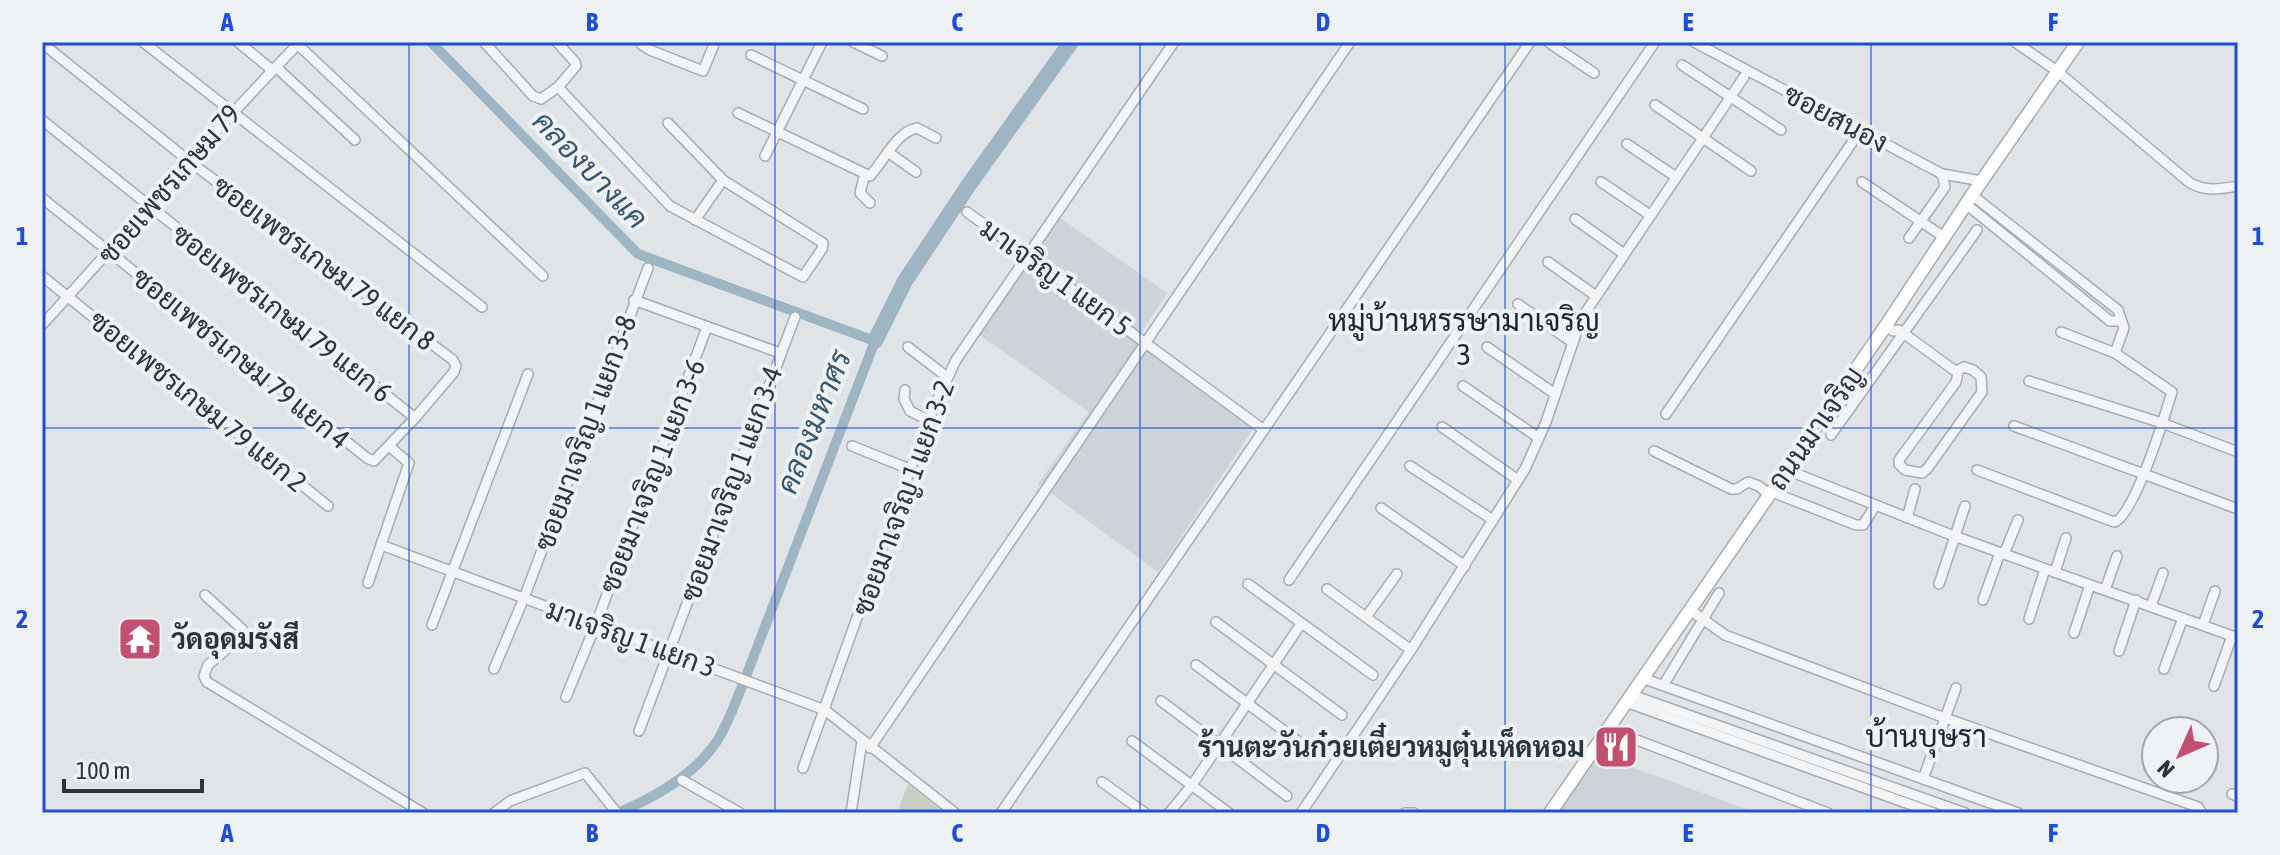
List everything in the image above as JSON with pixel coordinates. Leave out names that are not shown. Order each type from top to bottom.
[{"type":"main road","name":"ถนนมาเจริญ","points":[[1550,813],[1787,470],[1895,327],[1944,237],[2078,42]]},
{"type":"street","points":[[143,42],[482,307]]},
{"type":"street","points":[[238,42],[274,68],[355,140]]},
{"type":"street","points":[[484,42],[541,99],[558,87],[576,66],[557,42]]},
{"type":"street","points":[[643,43],[703,71],[715,42]]},
{"type":"street","points":[[765,156],[822,42]]},
{"type":"street","points":[[853,42],[882,56]]},
{"type":"street","name":"ซอยมาเจริญ 1 แยก 3-2","points":[[803,768],[928,420],[947,377],[1174,42]]},
{"type":"street","points":[[851,813],[866,744],[1350,42]]},
{"type":"street","points":[[1001,813],[1530,42]]},
{"type":"street","points":[[1548,42],[1594,73]]},
{"type":"street","points":[[1289,580],[1655,42]]},
{"type":"street","name":"ซอยสนอง","points":[[1694,42],[1942,174],[1982,181]]},
{"type":"street","points":[[2015,42],[2057,71],[2190,183],[2213,190],[2238,186]]},
{"type":"street","name":"ซอยเพชรเกษม 79 แยก 8","points":[[42,43],[189,161],[453,360],[456,366],[415,418]]},
{"type":"street","points":[[298,43],[543,276]]},
{"type":"street","name":"ซอยเพชรเกษม 79","points":[[42,325],[298,43]]},
{"type":"street","points":[[751,55],[863,109]]},
{"type":"street","points":[[1682,65],[1781,130]]},
{"type":"street","points":[[1301,813],[1411,650],[1518,480],[1539,438],[1581,319],[1744,77]]},
{"type":"street","points":[[558,87],[670,206],[803,277],[823,243],[723,180],[668,123]]},
{"type":"street","points":[[1655,105],[1751,171]]},
{"type":"street","points":[[738,113],[872,175],[888,152],[914,127],[936,138]]},
{"type":"street","name":"ซอยเพชรเกษม 79 แยก 6","points":[[42,120],[415,418]]},
{"type":"street","points":[[1666,414],[1860,131]]},
{"type":"street","points":[[1627,144],[1676,177]]},
{"type":"street","points":[[888,152],[916,172]]},
{"type":"street","points":[[865,174],[860,193],[870,203]]},
{"type":"street","points":[[1909,238],[1945,187],[1942,174]]},
{"type":"street","points":[[695,220],[723,180]]},
{"type":"street","points":[[1601,182],[1650,215]]},
{"type":"street","points":[[1862,182],[1944,237]]},
{"type":"street","name":"ซอยเพชรเกษม 79 แยก 4","points":[[42,198],[374,461],[389,446]]},
{"type":"street","points":[[1969,200],[2110,321],[2120,321],[2124,328],[2115,353]]},
{"type":"street","name":"มาเจริญ 1 แยก 5","points":[[967,212],[1264,430]]},
{"type":"street","points":[[1575,219],[1624,254]]},
{"type":"street","points":[[1831,435],[1895,327],[1977,230]]},
{"type":"street","points":[[1548,262],[1596,296]]},
{"type":"street","name":"ซอยมาเจริญ 1 แยก 3-8","points":[[494,669],[524,598],[648,268]]},
{"type":"street","name":"ซอยเพชรเกษม 79 แยก 2","points":[[42,276],[328,506]]},
{"type":"street","points":[[634,300],[780,353]]},
{"type":"street","points":[[1518,304],[1572,342]]},
{"type":"street","name":"ซอยมาเจริญ 1 แยก 3-4","points":[[639,731],[795,317]]},
{"type":"street","name":"ซอยมาเจริญ 1 แยก 3-6","points":[[566,697],[707,327]]},
{"type":"street","points":[[1895,327],[1957,371]]},
{"type":"street","points":[[1977,470],[2114,522],[2124,518],[2144,475],[2172,392],[2115,353],[2061,332]]},
{"type":"street","points":[[908,347],[947,377]]},
{"type":"street","points":[[1487,347],[1555,394]]},
{"type":"street","points":[[1964,367],[1973,370],[1981,377],[1982,392],[1927,469],[1922,473],[1905,470],[1899,460],[1956,382],[1957,371],[1964,367]]},
{"type":"street","points":[[432,625],[528,374]]},
{"type":"street","points":[[2029,381],[2162,423],[2238,452]]},
{"type":"street","points":[[1463,386],[1539,438]]},
{"type":"street","points":[[905,390],[904,399],[910,411],[928,420]]},
{"type":"street","points":[[368,583],[409,463],[389,446],[415,418]]},
{"type":"street","points":[[2014,426],[2238,509]]},
{"type":"street","points":[[1442,427],[1518,480]]},
{"type":"street","points":[[852,446],[912,470]]},
{"type":"street","points":[[1654,451],[1731,489],[1748,482],[1770,494],[1856,525],[1868,521],[1875,506]]},
{"type":"street","points":[[1410,466],[1493,520]]},
{"type":"street","points":[[1787,470],[1954,536],[2235,637],[2214,686]]},
{"type":"street","points":[[1907,518],[1915,489]]},
{"type":"street","points":[[1939,584],[1965,506]]},
{"type":"street","points":[[1381,508],[1465,566]]},
{"type":"street","points":[[1983,600],[2018,520]]},
{"type":"street","points":[[2029,619],[2066,538]]},
{"type":"street","name":"มาเจริญ 1 แยก 3","points":[[381,545],[825,710],[955,813]]},
{"type":"street","points":[[2105,590],[2117,556]]},
{"type":"street","points":[[2151,606],[2163,573]]},
{"type":"street","points":[[1366,617],[1397,574]]},
{"type":"street","points":[[1248,584],[1373,675]]},
{"type":"street","points":[[2074,633],[2090,585]]},
{"type":"street","points":[[1327,589],[1411,650]]},
{"type":"street","points":[[2203,625],[2215,591]]},
{"type":"street","points":[[1664,684],[1719,593]]},
{"type":"street","points":[[205,595],[244,631],[242,638],[208,665],[204,676],[207,682],[423,813]]},
{"type":"street","points":[[2119,651],[2136,600]]},
{"type":"street","points":[[1690,610],[1725,635],[1945,718],[2198,807],[2202,813]]},
{"type":"street","points":[[2164,669],[2183,618]]},
{"type":"street","points":[[1216,622],[1342,715]]},
{"type":"street","points":[[1169,813],[1192,785],[1301,624]]},
{"type":"street","points":[[1196,665],[1315,754]]},
{"type":"street","points":[[1642,678],[2018,813]]},
{"type":"street","points":[[1923,779],[1956,688]]},
{"type":"street","points":[[1629,698],[1915,800],[1965,813]]},
{"type":"street","points":[[1161,701],[1287,796]]},
{"type":"street","points":[[1608,729],[1828,813]]},
{"type":"street","points":[[1132,741],[1229,813]]},
{"type":"street","points":[[494,813],[510,801],[580,773],[589,776],[617,813]]},
{"type":"street","points":[[682,780],[740,813]]},
{"type":"street","points":[[1102,782],[1145,813]]},
{"type":"street","points":[[1915,800],[1934,813]]},
{"type":"street","points":[[1405,813],[1414,813]]},
{"type":"shaded area","points":[[1056,215],[1167,293],[1137,339],[1255,426],[1158,572],[1038,484],[1089,412],[974,331]]},
{"type":"shaded area","points":[[1596,754],[1757,813],[1557,813]]},
{"type":"green space","points":[[908,784],[944,813],[897,813]]},
{"type":"waterway","name":"คลองมหาศร","points":[[431,42],[638,254],[875,341],[721,734],[708,753],[686,775],[618,813]]},
{"type":"waterway","name":"คลองมหาศร","points":[[875,341],[905,281],[968,186],[1071,42]]},
{"type":"place","name":"วัดอุดมรังสี","points":[[140,639]]},
{"type":"place","name":"ร้านตะวันก๋วยเตี๋ยวหมูตุ๋นเห็ดหอม","points":[[1616,747]]},
{"type":"district","name":"หมู่บ้านหรรษามาเจริญ 3","points":[[1464,338]]},
{"type":"district","name":"บ้านบุษรา","points":[[1926,737]]},
{"type":"water label","name":"คลองบางแค","points":[[590,170]]}]
